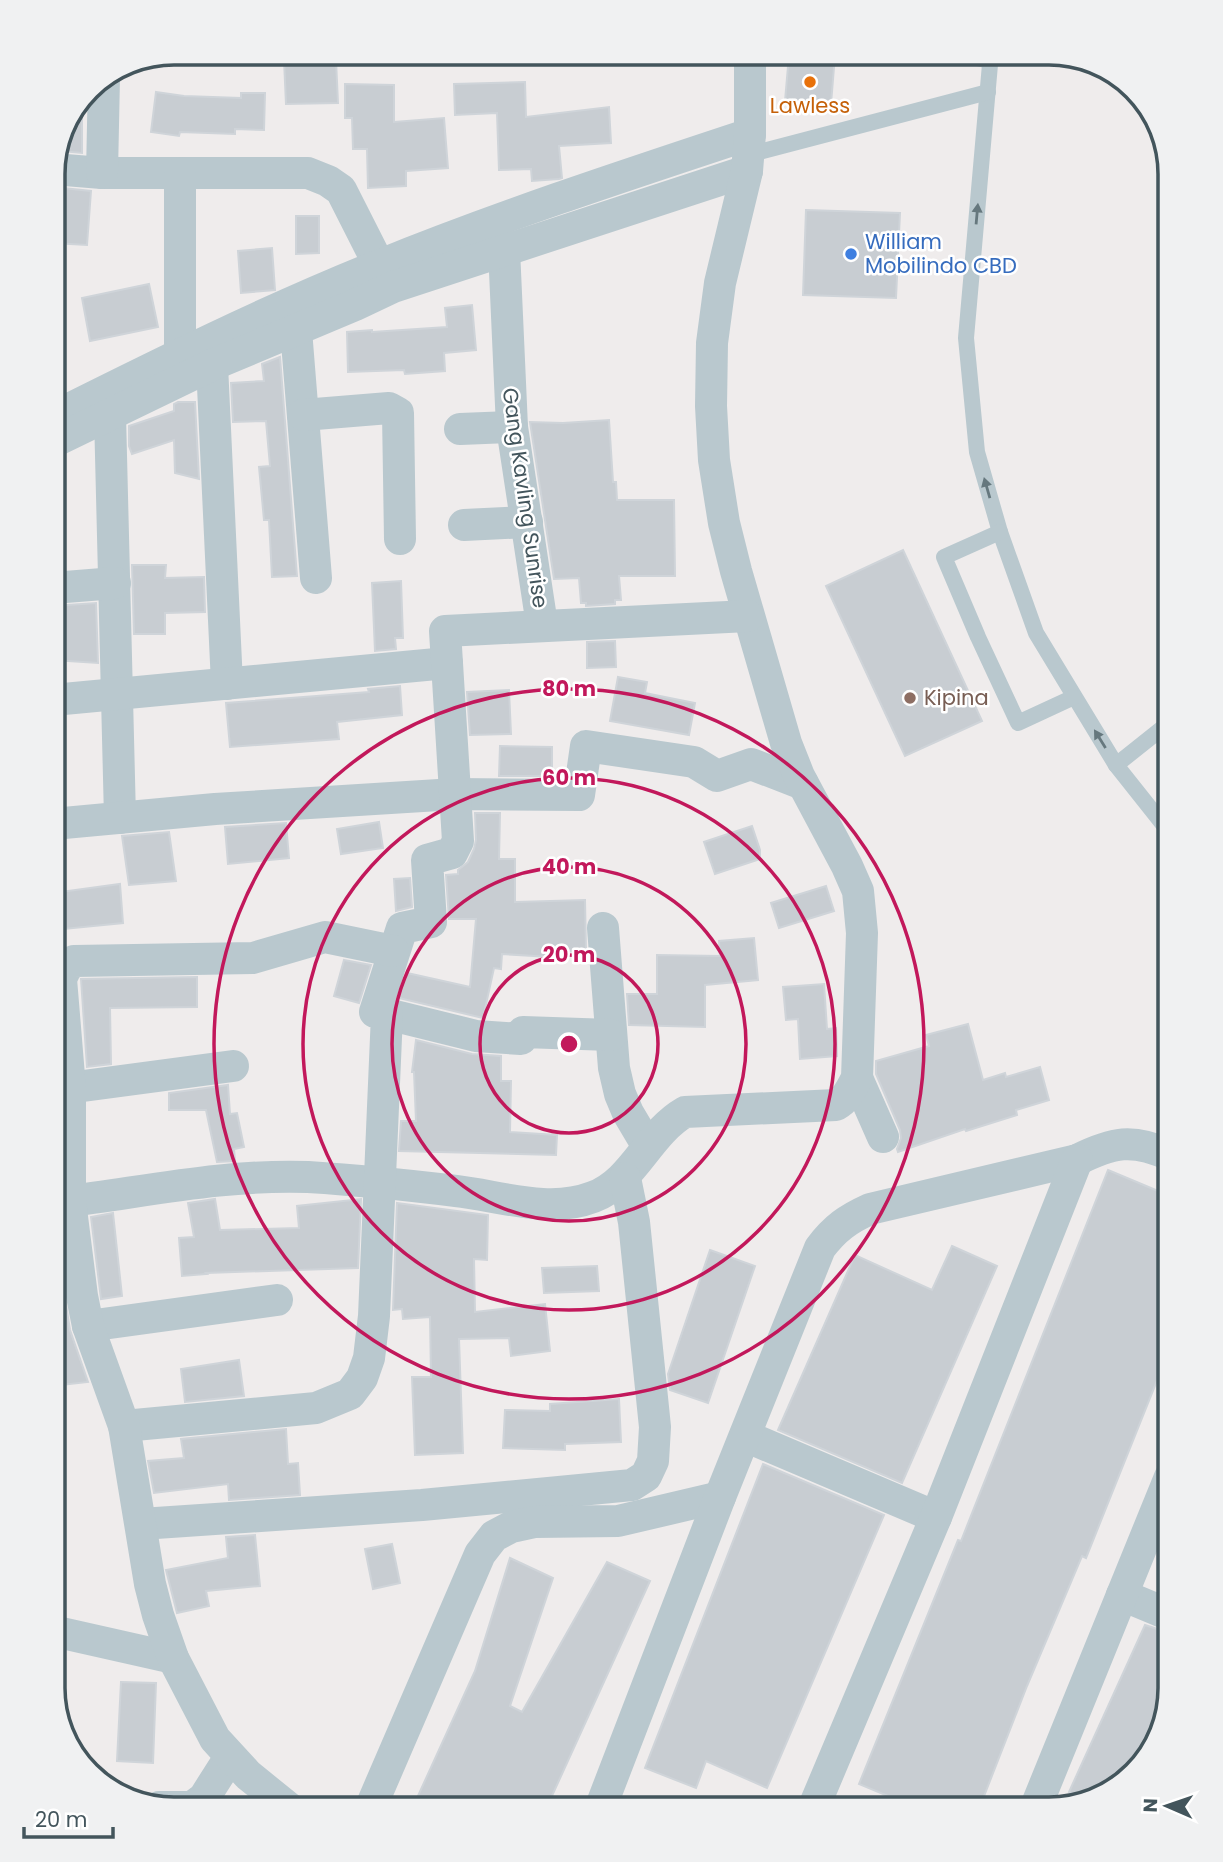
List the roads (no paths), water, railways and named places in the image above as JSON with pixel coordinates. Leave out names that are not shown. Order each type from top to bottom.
[{"type":"street","points":[[750,65],[748,153],[720,283],[712,343],[714,460],[724,523],[748,616],[783,732],[803,784],[858,891],[862,933],[857,1078],[883,1137]]},
{"type":"street","points":[[102,173],[104,91]]},
{"type":"street","points":[[65,410],[180,353],[504,249],[748,153]]},
{"type":"street","points":[[65,436],[212,365],[379,265],[549,202],[748,153]]},
{"type":"street","points":[[65,170],[102,173],[308,173],[341,190],[379,265]]},
{"type":"street","points":[[180,173],[180,353]]},
{"type":"street","name":"Gang Kavling Sunrise","points":[[504,249],[512,427],[542,625],[748,616]]},
{"type":"street","points":[[291,317],[303,415],[316,578]]},
{"type":"street","points":[[212,365],[227,684]]},
{"type":"street","points":[[303,415],[389,408],[398,413],[400,539]]},
{"type":"street","points":[[110,415],[120,818]]},
{"type":"street","points":[[460,429],[512,427]]},
{"type":"street","points":[[464,525],[527,522]]},
{"type":"street","points":[[65,586],[115,583]]},
{"type":"street","points":[[542,625],[445,631],[458,841],[452,853],[427,860],[431,922],[402,928],[375,1012],[476,1036],[522,1039],[523,1032],[611,1035]]},
{"type":"street","points":[[65,699],[447,663]]},
{"type":"street","points":[[65,823],[215,809],[455,794],[579,795],[586,746],[694,762],[717,776],[751,764],[803,784]]},
{"type":"street","points":[[603,928],[614,1068],[620,1094],[647,1146]]},
{"type":"street","points":[[65,970],[74,961],[253,958],[325,937],[393,951]]},
{"type":"street","points":[[124,1426],[316,1408],[350,1394],[362,1378],[369,1358],[374,1316],[387,1014]]},
{"type":"street","points":[[65,1088],[233,1066]]},
{"type":"street","points":[[70,1201],[256,1177],[307,1177],[380,1183],[553,1205],[594,1197],[625,1178],[647,1146],[669,1121],[685,1112],[836,1105],[844,1100],[857,1078]]},
{"type":"street","points":[[65,1139],[70,1201],[88,1326],[124,1426],[150,1584],[173,1658],[203,1720],[230,1757],[276,1797]]},
{"type":"street","points":[[605,1797],[720,1497],[820,1248],[833,1230],[847,1219],[870,1209],[1077,1160],[1104,1147],[1134,1144],[1158,1151]]},
{"type":"street","points":[[818,1797],[936,1517],[1077,1160]]},
{"type":"street","points":[[141,1524],[526,1496],[632,1485],[646,1476],[653,1461],[655,1427],[634,1222],[625,1178]]},
{"type":"street","points":[[88,1326],[277,1300]]},
{"type":"street","points":[[745,1436],[936,1517]]},
{"type":"street","points":[[375,1797],[480,1554],[494,1536],[511,1527],[534,1522],[618,1521],[720,1497]]},
{"type":"street","points":[[1040,1797],[1158,1508]]},
{"type":"street","points":[[1122,1595],[1158,1610]]},
{"type":"street","points":[[65,1634],[173,1658]]},
{"type":"street","points":[[205,1797],[230,1757]]},
{"type":"lane","points":[[990,65],[966,338],[977,452],[1000,532],[1036,633],[1115,765],[1158,817]]},
{"type":"lane","points":[[748,153],[988,92]]},
{"type":"lane","points":[[1000,532],[944,557],[978,638],[1018,723],[1074,697]]},
{"type":"lane","points":[[1115,765],[1158,732]]},
{"type":"place","name":"Lawless","points":[[810,82]]},
{"type":"place","name":"William Mobilindo CBD","points":[[851,254]]},
{"type":"place","name":"Kipina","points":[[910,698]]}]
